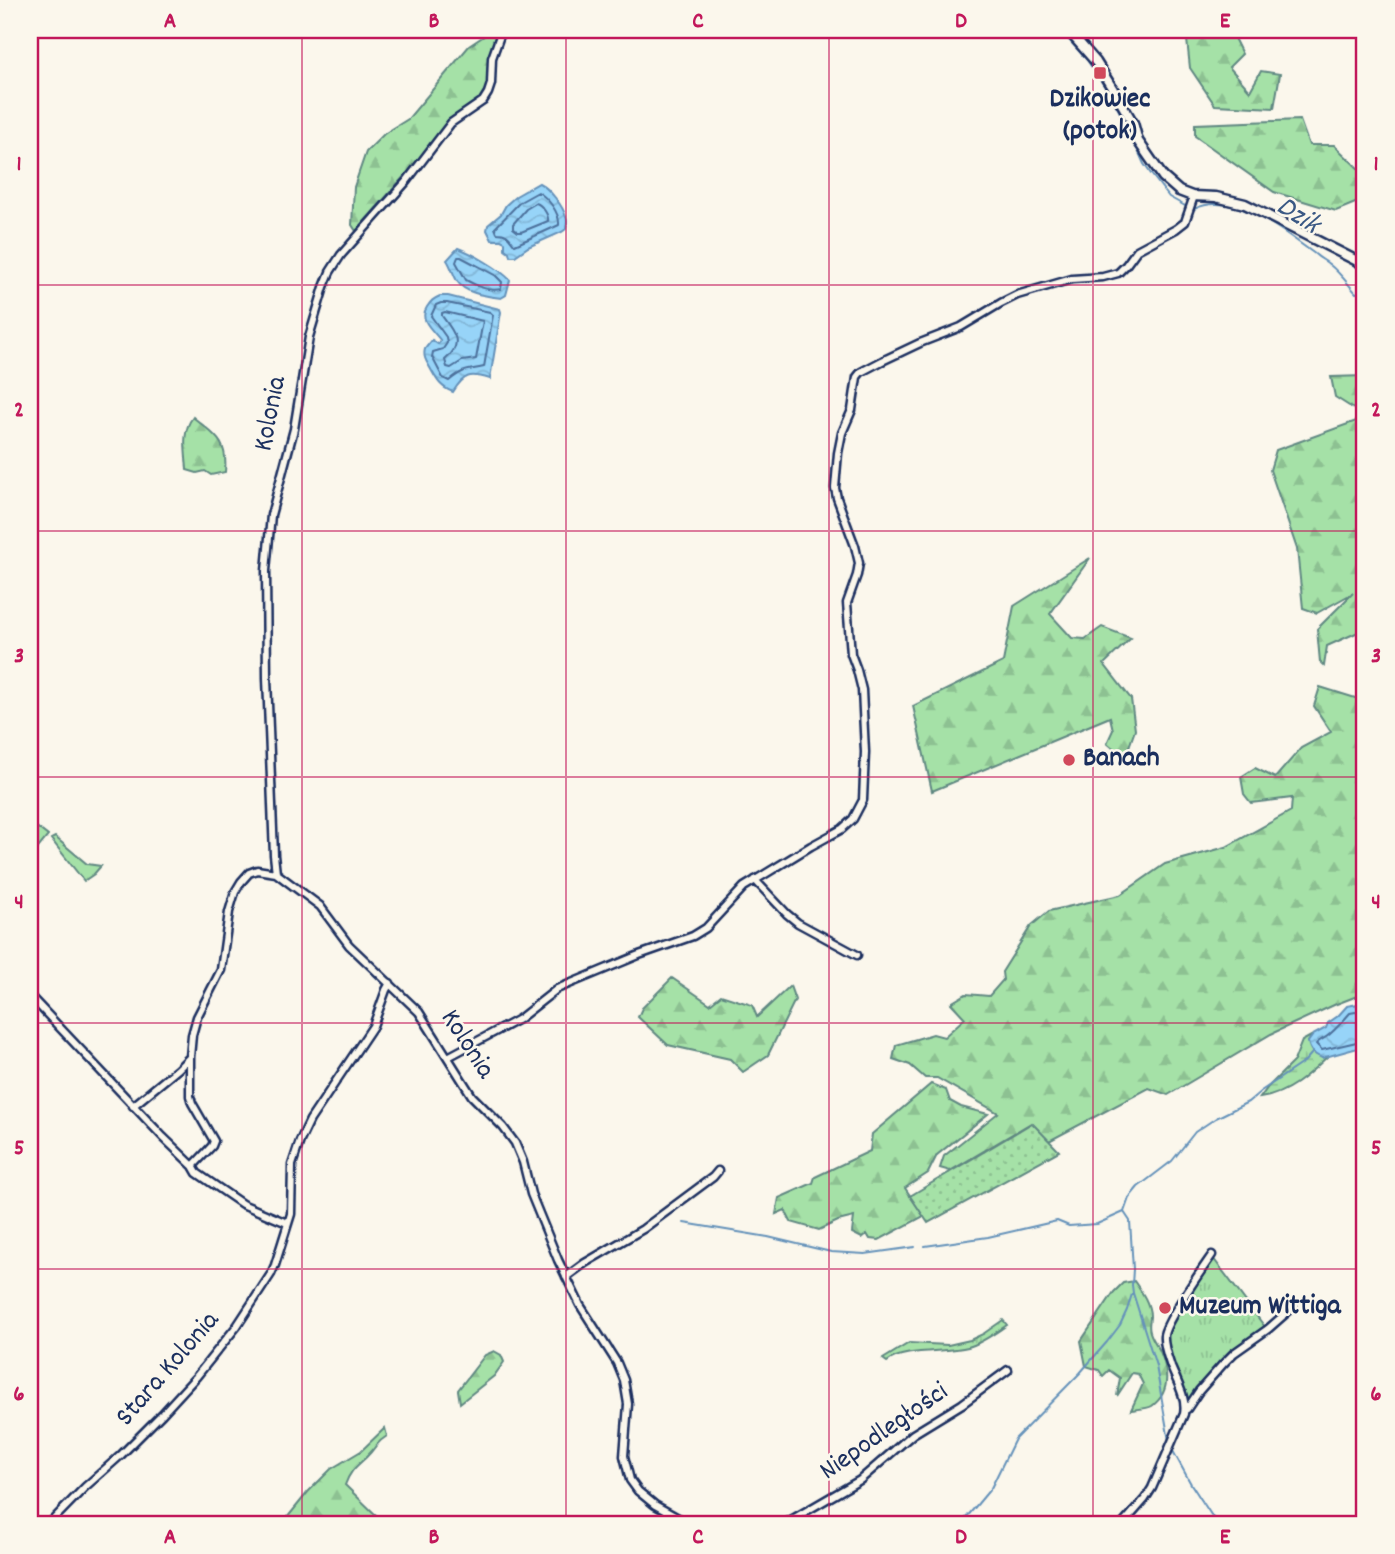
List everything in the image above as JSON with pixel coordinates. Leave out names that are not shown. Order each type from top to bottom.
[{"type":"street","name":"Kolonia","points":[[276,873],[267,678],[266,571],[271,515],[294,429],[309,338],[324,287],[341,255],[451,123],[483,101],[491,84],[492,58],[502,30]]},
{"type":"street","points":[[1068,30],[1102,71],[1128,114],[1138,141],[1163,177],[1179,191],[1194,197],[1216,197],[1245,204],[1365,265]]},
{"type":"street","points":[[448,1057],[519,1019],[557,989],[693,936],[706,928],[744,887],[842,829],[853,819],[863,800],[865,752],[862,690],[851,654],[847,603],[859,563],[835,488],[838,453],[842,433],[852,410],[857,377],[881,361],[961,327],[1017,295],[1072,279],[1118,273],[1137,250],[1185,222],[1194,197]]},
{"type":"street","name":"Kolonia","points":[[190,1057],[197,1017],[221,971],[229,912],[235,892],[249,873],[257,870],[276,873],[320,906],[349,945],[419,1012],[472,1096],[515,1143],[535,1205],[558,1260],[580,1305],[617,1363],[624,1380],[628,1404],[624,1456],[631,1480],[638,1491],[655,1506],[689,1524]]},
{"type":"street","points":[[755,880],[798,923],[857,955]]},
{"type":"street","name":"Stara Kolonia","points":[[50,1524],[197,1377],[230,1335],[271,1274],[292,1203],[292,1165],[300,1141],[310,1120],[373,1026],[390,983]]},
{"type":"street","points":[[30,996],[197,1173],[242,1204],[287,1223]]},
{"type":"street","points":[[133,1106],[190,1057]]},
{"type":"street","points":[[190,1057],[190,1097],[214,1140],[212,1146],[193,1166]]},
{"type":"street","points":[[566,1277],[643,1229],[718,1171]]},
{"type":"street","points":[[1123,1524],[1152,1488],[1184,1414],[1186,1407],[1170,1362],[1164,1335],[1212,1255]]},
{"type":"street","points":[[1184,1414],[1199,1391],[1234,1353],[1293,1307]]},
{"type":"street","name":"Niepodległości","points":[[784,1524],[860,1480],[913,1434],[962,1404],[1008,1370]]},
{"type":"street","points":[[1360,1524],[1365,1521]]},
{"type":"green space","points":[[493,30],[498,30],[491,48],[487,85],[481,98],[450,119],[428,149],[356,231],[352,225],[354,187],[366,152],[384,134],[408,119],[469,46]]},
{"type":"green space","points":[[1186,30],[1230,30],[1242,54],[1229,67],[1250,91],[1261,71],[1280,74],[1274,108],[1215,105],[1190,68]]},
{"type":"green space","points":[[1300,120],[1309,145],[1334,145],[1365,175],[1365,199],[1336,211],[1274,192],[1195,136],[1195,124]]},
{"type":"green space","points":[[1365,376],[1365,629],[1327,646],[1324,666],[1320,662],[1317,629],[1353,593],[1317,613],[1303,608],[1297,549],[1270,470],[1276,450],[1362,419],[1357,411],[1335,397],[1331,377]]},
{"type":"green space","points":[[193,417],[214,434],[222,446],[225,472],[211,475],[205,471],[197,473],[187,470],[186,436]]},
{"type":"green space","points":[[1090,558],[1050,614],[1072,638],[1085,639],[1102,627],[1131,638],[1104,664],[1131,699],[1135,730],[1125,758],[1107,743],[1113,730],[1110,717],[932,791],[913,706],[1003,662],[1014,606]]},
{"type":"green space","points":[[1320,687],[1365,701],[1365,993],[1271,1034],[1168,1095],[1149,1088],[1049,1141],[1031,1123],[950,1171],[940,1168],[944,1156],[998,1113],[937,1078],[925,1078],[910,1065],[893,1059],[896,1045],[933,1034],[944,1037],[965,1018],[951,1003],[966,994],[989,996],[1003,980],[1002,972],[1031,926],[1049,911],[1120,895],[1165,864],[1226,847],[1291,811],[1292,798],[1251,803],[1244,794],[1241,777],[1255,768],[1275,778],[1301,748],[1331,732],[1314,706]]},
{"type":"green space","points":[[30,822],[48,836],[30,858]]},
{"type":"green space","points":[[55,837],[87,864],[101,866],[84,881],[51,839]]},
{"type":"green space","points":[[672,978],[710,1004],[721,995],[752,1005],[757,1017],[790,986],[795,1000],[768,1055],[743,1072],[730,1059],[668,1045],[638,1017],[642,1008]]},
{"type":"green space","points":[[1313,1035],[1308,1042],[1322,1057],[1329,1055],[1289,1088],[1260,1098],[1294,1061],[1302,1041]]},
{"type":"green space","points":[[931,1084],[946,1090],[950,1101],[961,1107],[988,1114],[937,1155],[928,1173],[905,1188],[924,1216],[879,1240],[870,1239],[867,1234],[862,1238],[852,1233],[854,1217],[819,1230],[791,1222],[785,1210],[776,1214],[779,1198],[813,1183],[815,1177],[870,1151],[872,1134]]},
{"type":"green space","points":[[1032,1123],[1059,1151],[928,1223],[910,1196]]},
{"type":"green space","points":[[1213,1258],[1265,1327],[1219,1362],[1188,1400],[1170,1359],[1168,1332]]},
{"type":"green space","points":[[1134,1281],[1148,1306],[1149,1330],[1163,1358],[1166,1380],[1162,1394],[1152,1406],[1131,1410],[1143,1384],[1138,1374],[1132,1373],[1117,1396],[1120,1378],[1109,1370],[1103,1376],[1099,1370],[1086,1366],[1081,1341],[1114,1292],[1123,1283]]},
{"type":"green space","points":[[1003,1320],[1007,1325],[968,1347],[903,1355],[887,1362],[883,1359],[909,1343],[948,1345],[970,1340]]},
{"type":"green space","points":[[494,1351],[501,1355],[504,1362],[494,1376],[460,1403],[458,1390],[485,1355]]},
{"type":"green space","points":[[385,1428],[387,1436],[353,1470],[345,1485],[378,1517],[363,1524],[282,1524],[331,1469],[361,1451]]},
{"type":"water","points":[[539,183],[562,208],[567,218],[566,229],[515,256],[510,256],[505,249],[505,242],[492,240],[487,230],[488,225],[516,196]]},
{"type":"water","points":[[458,248],[486,262],[510,280],[506,295],[501,298],[465,289],[457,281],[447,260]]},
{"type":"water","points":[[440,296],[500,309],[490,379],[468,376],[453,392],[444,388],[436,378],[424,352],[432,340],[438,344],[441,341],[424,316],[430,303]]},
{"type":"water","points":[[1365,999],[1365,1046],[1322,1058],[1312,1052],[1308,1042],[1313,1035],[1326,1028],[1347,1006],[1358,1004]]},
{"type":"waterway","name":"Dzik","points":[[1060,30],[1087,60],[1113,99],[1151,174],[1169,197],[1187,207]]},
{"type":"waterway","name":"Dzik","points":[[1194,209],[1209,204],[1226,205],[1259,216],[1328,264],[1356,293],[1365,291]]},
{"type":"waterway","points":[[1169,1441],[1156,1366],[1133,1293],[1130,1221],[1124,1212],[1129,1198],[1138,1187],[1172,1161],[1195,1132],[1248,1102],[1304,1062],[1313,1052]]},
{"type":"waterway","points":[[925,1246],[988,1237],[1057,1221],[1069,1226],[1097,1224],[1124,1212]]},
{"type":"waterway","points":[[684,1223],[768,1237],[831,1252],[865,1254],[915,1247]]},
{"type":"waterway","points":[[963,1524],[991,1488],[1015,1439],[1080,1373],[1120,1325],[1132,1294]]},
{"type":"waterway","points":[[1173,1446],[1173,1451],[1191,1484],[1217,1524]]},
{"type":"waterway","points":[[1152,1493],[1173,1451]]},
{"type":"place","name":"Dzikowiec (potok)","points":[[1100,73]]},
{"type":"place","name":"Banach","points":[[1069,760]]},
{"type":"place","name":"Muzeum Wittiga","points":[[1165,1308]]}]
